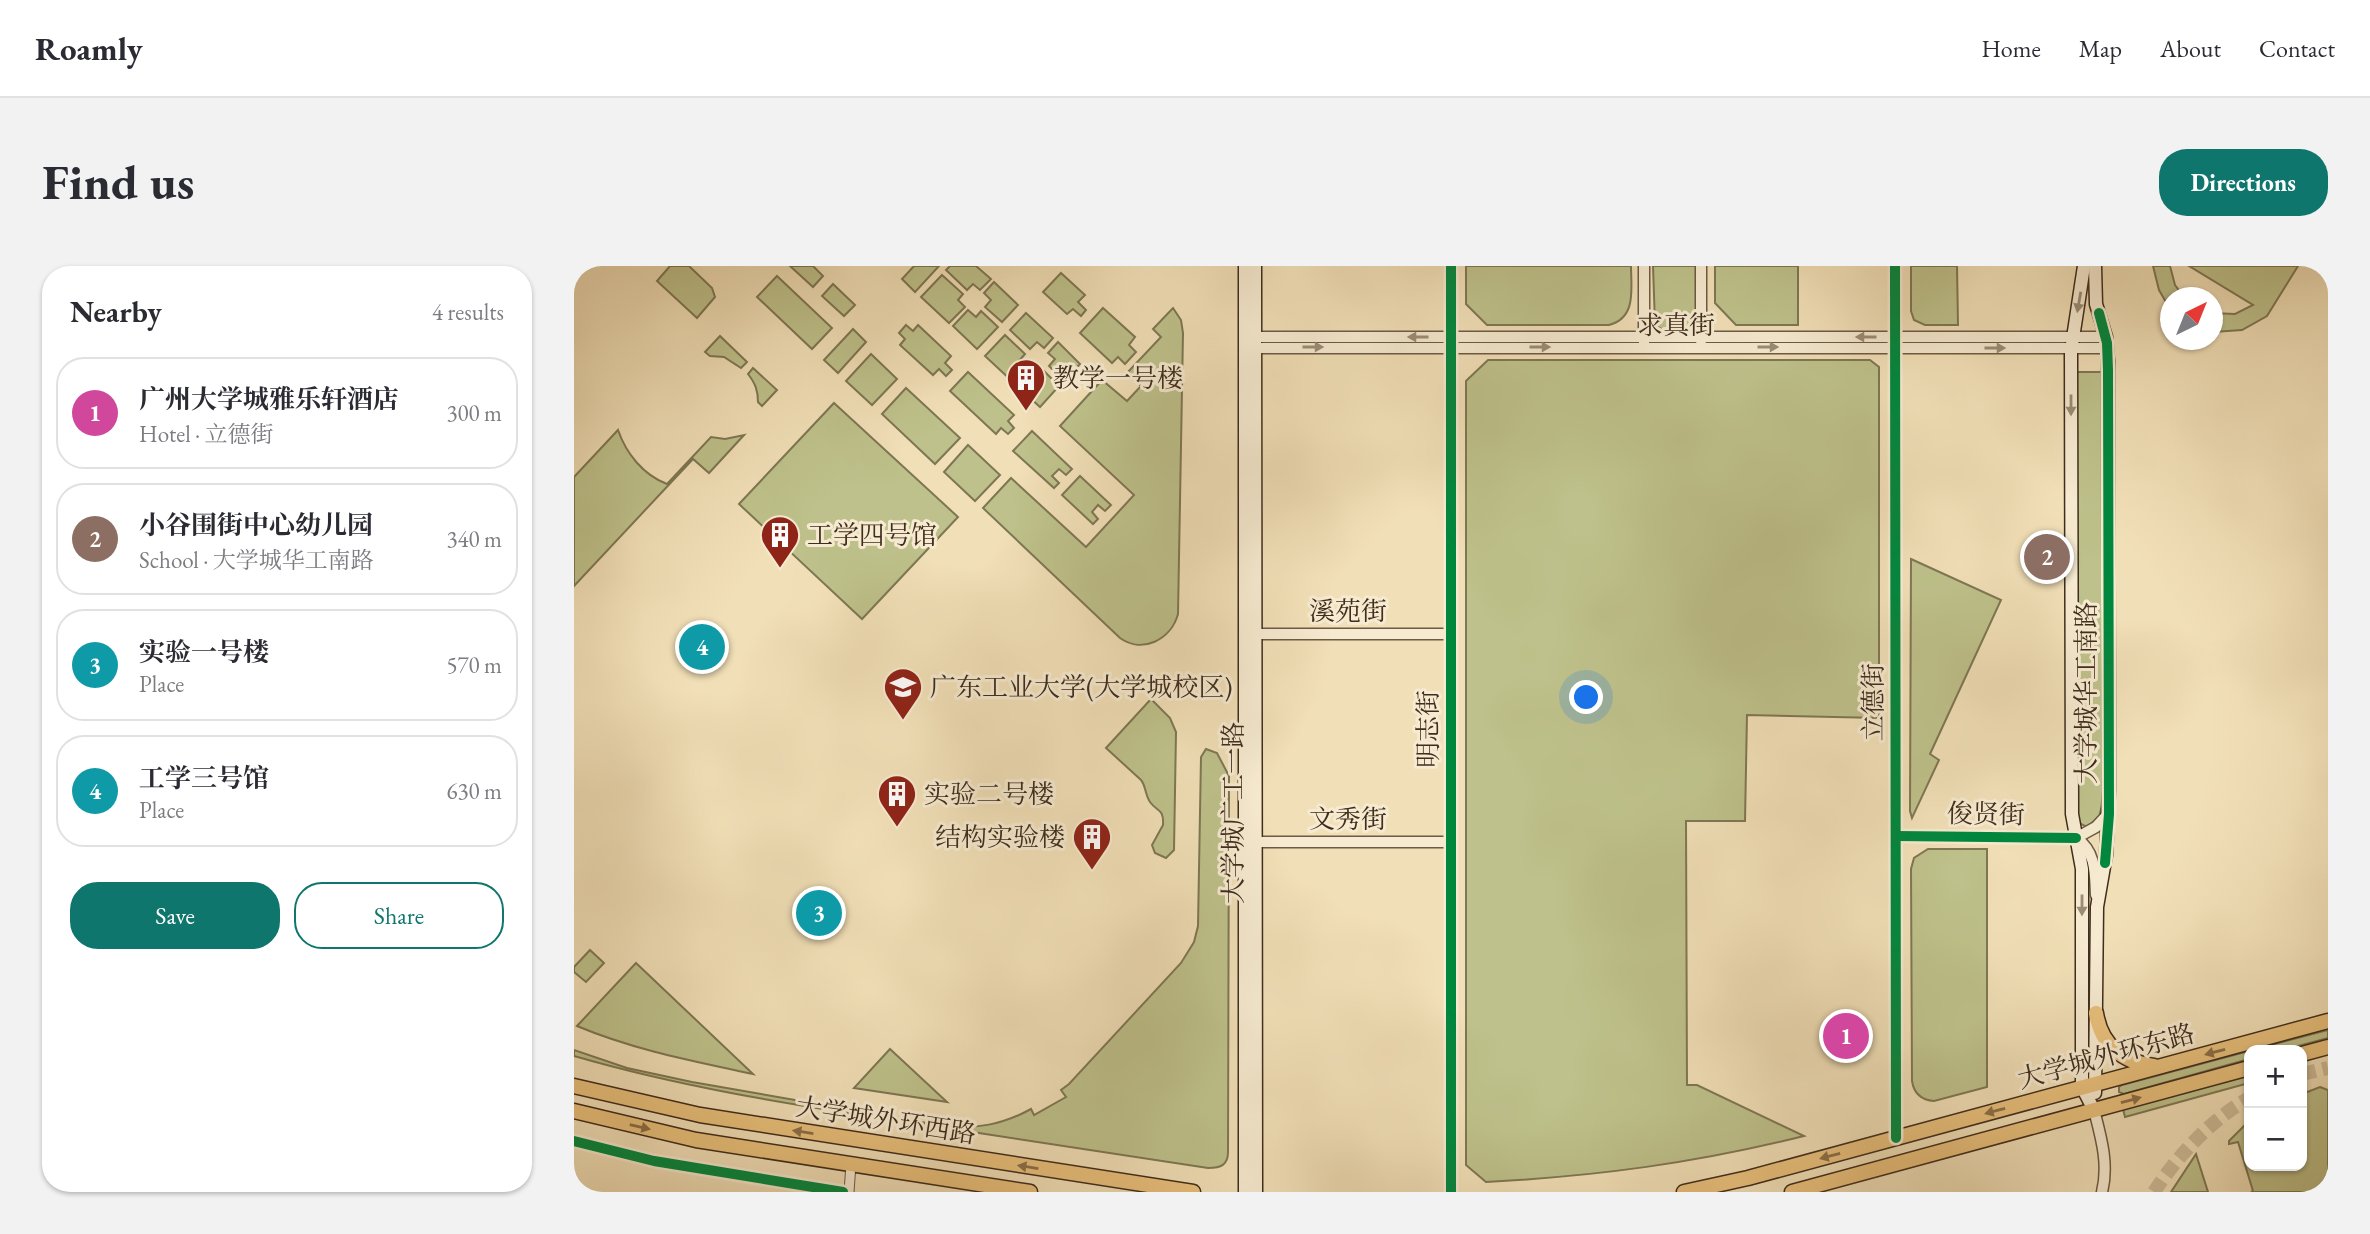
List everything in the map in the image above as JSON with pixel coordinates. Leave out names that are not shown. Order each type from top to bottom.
[{"type":"main road","name":"大学城广工一路","points":[[1245,266],[1250,342],[1250,842],[1245,1192]]},
{"type":"main road","name":"大学城广工一路","points":[[1250,342],[1255,266]]},
{"type":"main road","name":"大学城华工南路","points":[[2084,266],[2072,342],[2072,820],[2082,869],[2089,1085],[2094,1110]]},
{"type":"main road","name":"大学城华工南路","points":[[2089,1085],[2096,1013],[2097,907],[2105,863],[2109,813],[2107,342],[2096,304],[2095,266]]},
{"type":"main road","name":"大学城广工一路","points":[[1250,842],[1256,1192]]},
{"type":"main road","points":[[2096,1013],[2100,1033],[2116,1052],[2143,1064],[2163,1066]]},
{"type":"main road","name":"大学城外环东路","points":[[1896,1138],[2328,1021]]},
{"type":"main road","points":[[2307,1053],[2328,1047]]},
{"type":"main road","name":"大学城外环东路","points":[[1792,1192],[2244,1069]]},
{"type":"main road","name":"大学城外环西路","points":[[574,1086],[700,1115],[1193,1192]]},
{"type":"main road","name":"大学城外环西路","points":[[574,1111],[696,1140],[1030,1192]]},
{"type":"main road","points":[[1684,1192],[1748,1178],[1896,1138]]},
{"type":"street","name":"明志街","points":[[1451,266],[1451,1192]]},
{"type":"street","points":[[1644,266],[1644,342]]},
{"type":"street","points":[[1701,266],[1701,342]]},
{"type":"street","name":"立德街","points":[[1895,266],[1896,1138]]},
{"type":"street","name":"求真街","points":[[1250,342],[2107,342]]},
{"type":"street","name":"溪苑街","points":[[1250,634],[1451,634]]},
{"type":"street","points":[[2097,907],[2092,858],[2084,844],[2076,838],[2096,827],[2109,813]]},
{"type":"street","name":"俊贤街","points":[[1896,836],[2076,838]]},
{"type":"street","name":"文秀街","points":[[1250,842],[1451,842]]},
{"type":"street","name":"大学城华工南路","points":[[2094,1110],[2103,1145],[2105,1171],[2102,1192]]},
{"type":"street","points":[[849,1192],[851,1164]]},
{"type":"green space","points":[[670,266],[689,266],[712,288],[715,297],[697,318],[657,281]]},
{"type":"green space","points":[[790,266],[813,266],[823,276],[813,287]]},
{"type":"green space","points":[[914,266],[939,266],[915,292],[902,279]]},
{"type":"green space","points":[[950,266],[976,266],[991,279],[980,290],[973,284],[967,290],[946,270]]},
{"type":"green space","points":[[1466,266],[1631,266],[1630,301],[1624,316],[1609,325],[1487,325],[1466,304]]},
{"type":"green space","points":[[1653,266],[1696,266],[1697,307],[1691,325],[1685,330],[1666,331],[1655,324]]},
{"type":"green space","points":[[1715,266],[1798,266],[1798,325],[1736,325],[1715,303]]},
{"type":"green space","points":[[1911,266],[1957,266],[1958,325],[1925,325],[1914,320],[1911,311]]},
{"type":"green space","points":[[2153,266],[2170,266],[2176,287],[2160,287],[2159,290]]},
{"type":"green space","points":[[2189,266],[2298,266],[2267,316],[2242,330],[2223,331],[2223,313],[2235,314],[2253,305]]},
{"type":"green space","points":[[1061,273],[1085,295],[1078,302],[1086,310],[1081,316],[1073,309],[1067,314],[1043,292]]},
{"type":"green space","points":[[942,275],[963,294],[958,300],[965,307],[949,323],[921,297]]},
{"type":"green space","points":[[777,276],[832,328],[812,349],[757,297]]},
{"type":"green space","points":[[994,282],[1018,305],[1002,322],[985,307],[991,300],[984,293]]},
{"type":"green space","points":[[833,284],[855,305],[844,316],[822,296]]},
{"type":"green space","points":[[1103,308],[1135,337],[1129,345],[1136,352],[1125,364],[1118,357],[1112,363],[1080,333]]},
{"type":"green space","points":[[1173,308],[1181,320],[1183,333],[1178,614],[1169,631],[1162,637],[1155,642],[1137,645],[1120,638],[983,508],[1011,478],[1086,547],[1134,495],[1060,426],[1102,380],[1127,401],[1141,386],[1127,373],[1161,337],[1153,329]]},
{"type":"green space","points":[[968,310],[976,317],[981,311],[998,327],[977,349],[953,326]]},
{"type":"green space","points":[[1026,313],[1053,338],[1044,348],[1037,342],[1030,349],[1010,330]]},
{"type":"green space","points":[[906,325],[913,331],[918,325],[951,356],[945,363],[952,370],[946,376],[939,369],[933,375],[900,345],[905,339],[899,333]]},
{"type":"green space","points":[[853,329],[866,342],[838,373],[824,360]]},
{"type":"green space","points":[[1005,335],[1025,354],[1019,361],[1026,367],[1013,382],[985,356]]},
{"type":"green space","points":[[720,336],[747,362],[741,368],[724,357],[710,356],[705,352]]},
{"type":"green space","points":[[1058,342],[1080,364],[1064,381],[1049,366],[1055,359],[1048,353]]},
{"type":"green space","points":[[871,354],[897,379],[872,405],[846,381]]},
{"type":"green space","points":[[1488,360],[1870,360],[1879,367],[1879,718],[1747,715],[1745,821],[1686,821],[1687,1085],[1697,1085],[1804,1136],[1685,1161],[1568,1176],[1486,1182],[1466,1165],[1466,381]]},
{"type":"green space","points":[[753,368],[777,390],[762,406],[758,402],[753,380],[748,374]]},
{"type":"green space","points":[[1044,371],[1059,386],[1040,407],[1017,386],[1031,372],[1038,378]]},
{"type":"green space","points":[[968,372],[1014,415],[1008,421],[1014,428],[1008,434],[1001,428],[996,434],[950,391]]},
{"type":"green space","points":[[2075,372],[2105,372],[2105,794],[2099,817],[2087,827],[2076,818]]},
{"type":"green space","points":[[906,388],[960,438],[935,464],[882,414]]},
{"type":"green space","points":[[834,403],[958,517],[862,619],[739,504]]},
{"type":"green space","points":[[618,430],[636,462],[650,475],[667,484],[711,437],[725,439],[744,435],[709,473],[693,459],[574,586],[574,477]]},
{"type":"green space","points":[[1032,431],[1072,469],[1066,475],[1059,469],[1052,476],[1059,483],[1054,488],[1013,451]]},
{"type":"green space","points":[[968,445],[1000,475],[975,501],[944,472]]},
{"type":"green space","points":[[1080,476],[1111,505],[1105,511],[1098,505],[1092,512],[1098,519],[1093,524],[1062,495]]},
{"type":"green space","points":[[1911,559],[2001,600],[1930,754],[1939,760],[1912,818],[1910,811]]},
{"type":"green space","points":[[1151,699],[1170,718],[1176,732],[1174,850],[1166,858],[1155,853],[1152,845],[1163,825],[1161,813],[1150,802],[1141,780],[1106,748]]},
{"type":"green space","points":[[1206,749],[1217,753],[1229,776],[1228,1152],[1227,1160],[1220,1166],[1208,1168],[769,1100],[691,1085],[574,1056],[574,1050],[627,1068],[692,1082],[944,1126],[989,1125],[1031,1109],[1034,1115],[1066,1097],[1061,1090],[1181,963],[1194,942],[1198,926],[1201,757]]},
{"type":"green space","points":[[1928,849],[1987,849],[1987,1087],[1934,1101],[1919,1096],[1912,1081],[1911,869],[1914,858]]},
{"type":"green space","points":[[590,950],[604,963],[586,982],[574,972],[574,967]]},
{"type":"green space","points":[[636,963],[753,1074],[642,1048],[577,1026]]},
{"type":"green space","points":[[2328,1030],[2328,1038],[2302,1045],[2271,1045]]},
{"type":"green space","points":[[890,1049],[947,1102],[854,1088]]},
{"type":"green space","points":[[2244,1052],[2244,1060],[2124,1094],[2119,1092],[2122,1085]]},
{"type":"green space","points":[[2244,1076],[2244,1084],[2125,1117],[2123,1109]]},
{"type":"green space","points":[[2320,1087],[2328,1090],[2328,1192],[2251,1192],[2253,1191],[2247,1171],[2307,1171],[2307,1092]]},
{"type":"green space","points":[[2244,1126],[2244,1162],[2238,1142],[2229,1144]]},
{"type":"green space","points":[[2196,1154],[2208,1192],[2171,1192]]},
{"type":"tunnel","points":[[2307,1073],[2328,1068]]},
{"type":"tunnel","points":[[2154,1192],[2196,1139],[2244,1101]]},
{"type":"cycle path","points":[[1451,266],[1451,1192]]},
{"type":"cycle path","points":[[1895,266],[1896,1138]]},
{"type":"cycle path","points":[[2099,313],[2107,343],[2108,370],[2109,814],[2105,863]]},
{"type":"cycle path","points":[[1896,836],[2076,838]]},
{"type":"cycle path","points":[[574,1141],[654,1161],[843,1192]]},
{"type":"place","name":"教学一号楼","points":[[1026,412]]},
{"type":"place","name":"小谷围街中心幼儿园","points":[[2047,557]]},
{"type":"place","name":"工学四号馆","points":[[780,569]]},
{"type":"place","name":"工学三号馆","points":[[702,647]]},
{"type":"place","name":"广东工业大学(大学城校区)","points":[[903,721]]},
{"type":"place","name":"实验二号楼","points":[[897,828]]},
{"type":"place","name":"结构实验楼","points":[[1092,871]]},
{"type":"place","name":"实验一号楼","points":[[819,913]]},
{"type":"place","name":"广州大学城雅乐轩酒店","points":[[1846,1036]]}]
